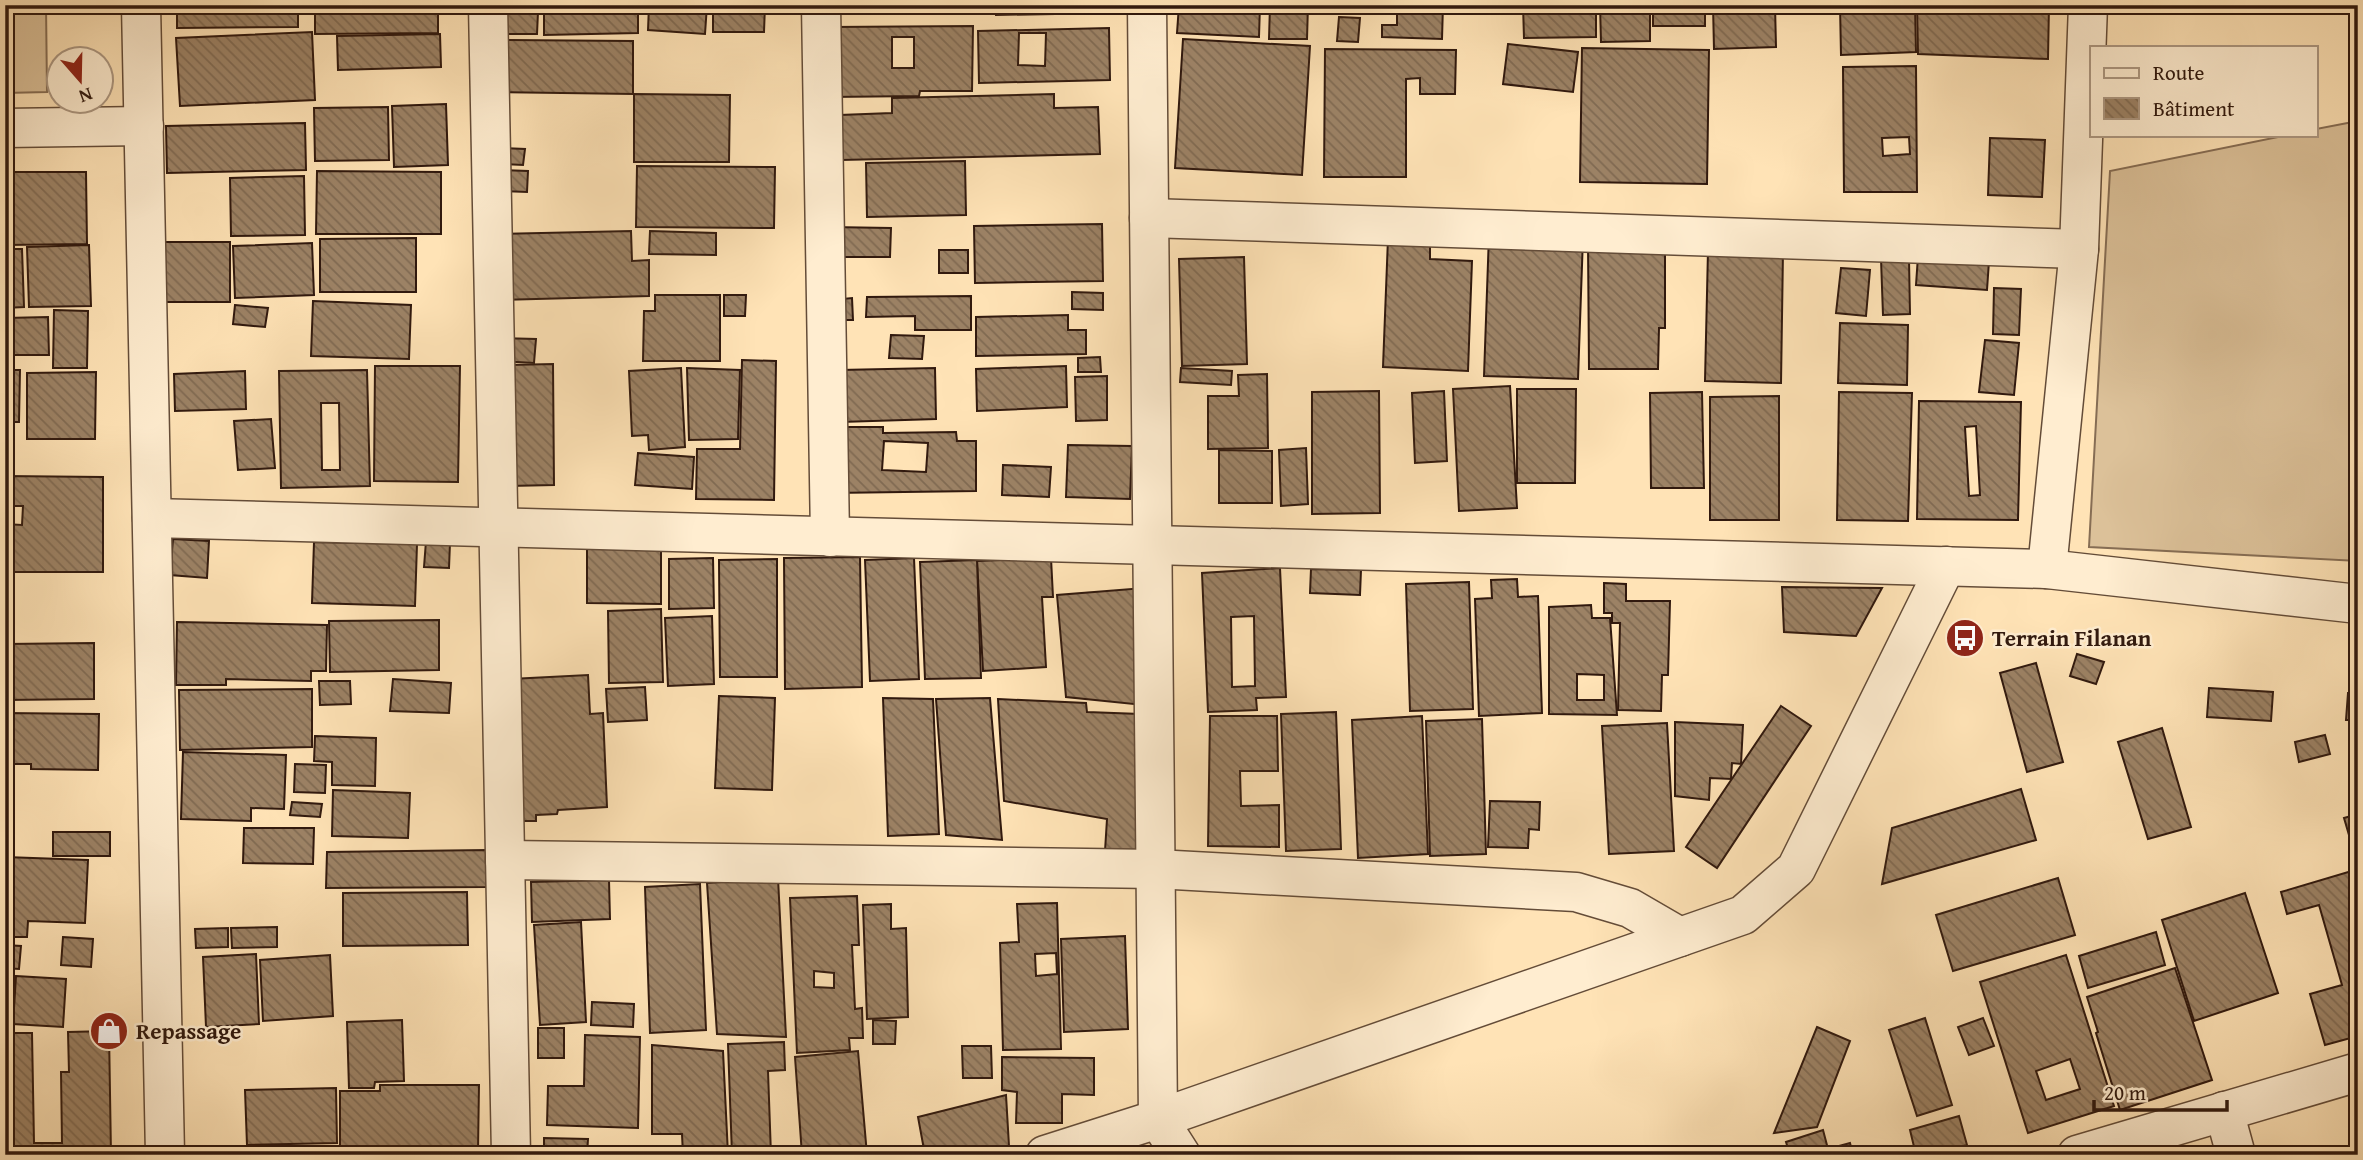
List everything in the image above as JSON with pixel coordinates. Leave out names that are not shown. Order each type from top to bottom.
[{"type":"street","points":[[141,5],[166,1155]]},
{"type":"street","points":[[488,5],[512,1155]]},
{"type":"street","points":[[821,5],[830,537]]},
{"type":"street","points":[[1147,5],[1158,1119],[1181,1155]]},
{"type":"street","points":[[2048,569],[2079,249],[2088,5]]},
{"type":"street","points":[[5,128],[144,126]]},
{"type":"street","points":[[1149,218],[2079,249]]},
{"type":"street","points":[[152,518],[2048,569],[2358,604]]},
{"type":"street","points":[[1045,1155],[1158,1119],[1743,915],[1796,869],[1946,566]]},
{"type":"street","points":[[505,860],[1156,870],[1576,892],[1630,908],[1680,937]]},
{"type":"street","points":[[2077,1155],[2358,1072]]},
{"type":"street","points":[[2224,1111],[2236,1155]]},
{"type":"shaded area","points":[[5,5],[46,5],[46,92],[5,93]]},
{"type":"shaded area","points":[[2358,121],[2358,561],[2089,547],[2110,171],[2283,136],[2318,136],[2318,129]]},
{"type":"building","points":[[177,5],[298,5],[298,27],[177,28]]},
{"type":"building","points":[[315,5],[438,5],[438,33],[315,34]]},
{"type":"building","points":[[544,5],[638,5],[638,33],[544,35]]},
{"type":"building","points":[[649,5],[707,5],[705,34],[648,30]]},
{"type":"building","points":[[713,5],[765,5],[764,32],[713,32]]},
{"type":"building","points":[[996,5],[1108,5],[1108,13],[996,15]]},
{"type":"building","points":[[1179,5],[1260,5],[1259,37],[1177,33]]},
{"type":"building","points":[[1270,5],[1308,5],[1307,39],[1269,39]]},
{"type":"building","points":[[1443,5],[1442,39],[1382,37],[1382,25],[1397,25],[1397,6]]},
{"type":"building","points":[[1523,5],[1596,5],[1596,37],[1524,38]]},
{"type":"building","points":[[1600,5],[1650,5],[1650,41],[1601,42]]},
{"type":"building","points":[[1653,5],[1705,5],[1705,26],[1653,26]]},
{"type":"building","points":[[1713,5],[1775,5],[1776,47],[1714,49]]},
{"type":"building","points":[[1840,5],[1915,5],[1916,52],[1841,55]]},
{"type":"building","points":[[1917,5],[2049,5],[2048,59],[1918,54]]},
{"type":"building","points":[[500,12],[538,12],[537,34],[500,34]]},
{"type":"building","points":[[1339,17],[1360,18],[1358,42],[1337,41]]},
{"type":"building","points":[[973,26],[972,91],[920,91],[919,96],[830,97],[830,27]],"holes":[[[892,37],[914,37],[914,68],[892,68]]]},
{"type":"building","points":[[1109,28],[1110,80],[979,83],[978,31]],"holes":[[[1019,33],[1046,33],[1045,66],[1018,65]]]},
{"type":"building","points":[[312,32],[315,100],[180,106],[176,38]]},
{"type":"building","points":[[440,34],[441,67],[338,70],[337,36]]},
{"type":"building","points":[[1183,39],[1310,46],[1302,175],[1175,168]]},
{"type":"building","points":[[499,40],[633,41],[633,94],[499,92]]},
{"type":"building","points":[[1508,44],[1578,52],[1573,92],[1503,84]]},
{"type":"building","points":[[1582,48],[1709,50],[1707,184],[1580,182]]},
{"type":"building","points":[[1325,49],[1456,50],[1455,94],[1420,94],[1420,78],[1406,79],[1406,177],[1324,177]]},
{"type":"building","points":[[1916,66],[1917,192],[1844,192],[1843,67]],"holes":[[[1909,137],[1910,154],[1883,156],[1882,138]]]},
{"type":"building","points":[[634,94],[730,95],[729,162],[634,162]]},
{"type":"building","points":[[1054,94],[1054,108],[1098,107],[1100,154],[841,160],[840,115],[892,113],[892,98]]},
{"type":"building","points":[[446,104],[448,165],[394,167],[392,106]]},
{"type":"building","points":[[388,107],[389,160],[315,161],[314,108]]},
{"type":"building","points":[[305,123],[306,170],[167,173],[166,126]]},
{"type":"building","points":[[1990,138],[2045,140],[2042,197],[1988,195]]},
{"type":"building","points":[[500,148],[525,149],[523,165],[500,164]]},
{"type":"building","points":[[965,161],[966,215],[867,217],[866,163]]},
{"type":"building","points":[[637,166],[775,167],[774,228],[636,227]]},
{"type":"building","points":[[500,170],[528,171],[527,192],[499,191]]},
{"type":"building","points":[[317,171],[441,172],[441,234],[316,234]]},
{"type":"building","points":[[5,172],[86,172],[87,244],[5,245]]},
{"type":"building","points":[[304,176],[305,235],[231,236],[230,178]]},
{"type":"building","points":[[1102,224],[1103,281],[975,283],[974,226]]},
{"type":"building","points":[[830,227],[891,228],[890,257],[830,257]]},
{"type":"building","points":[[631,231],[632,261],[649,260],[649,296],[502,300],[501,234]]},
{"type":"building","points":[[650,231],[716,233],[716,255],[649,254]]},
{"type":"building","points":[[1489,234],[1583,237],[1578,379],[1484,376]]},
{"type":"building","points":[[416,238],[416,292],[320,292],[320,239]]},
{"type":"building","points":[[1388,238],[1430,239],[1430,259],[1472,261],[1468,371],[1383,367]]},
{"type":"building","points":[[1665,241],[1665,328],[1659,328],[1658,369],[1589,369],[1588,242]]},
{"type":"building","points":[[164,242],[230,242],[230,302],[164,302]]},
{"type":"building","points":[[312,243],[314,295],[235,298],[233,246]]},
{"type":"building","points":[[89,245],[91,306],[29,307],[27,247]]},
{"type":"building","points":[[5,249],[22,249],[24,307],[5,308]]},
{"type":"building","points":[[939,250],[968,250],[968,273],[939,273]]},
{"type":"building","points":[[1708,250],[1783,251],[1781,383],[1705,381]]},
{"type":"building","points":[[1918,256],[1989,261],[1987,290],[1916,285]]},
{"type":"building","points":[[1244,257],[1247,364],[1182,366],[1179,259]]},
{"type":"building","points":[[1881,259],[1909,259],[1910,314],[1883,315]]},
{"type":"building","points":[[1841,268],[1870,270],[1866,316],[1836,313]]},
{"type":"building","points":[[1994,288],[2021,289],[2019,335],[1993,334]]},
{"type":"building","points":[[1072,292],[1103,293],[1103,310],[1072,309]]},
{"type":"building","points":[[655,295],[720,295],[720,361],[643,361],[644,311],[655,311]]},
{"type":"building","points":[[724,295],[746,295],[745,316],[724,316]]},
{"type":"building","points":[[971,296],[971,330],[915,330],[915,316],[866,317],[867,297]]},
{"type":"building","points":[[852,298],[853,320],[835,320],[833,300]]},
{"type":"building","points":[[313,301],[411,305],[409,359],[311,356]]},
{"type":"building","points":[[235,305],[268,308],[265,327],[233,324]]},
{"type":"building","points":[[54,310],[88,311],[87,368],[53,368]]},
{"type":"building","points":[[1068,315],[1068,330],[1086,330],[1086,354],[976,356],[976,317]]},
{"type":"building","points":[[48,317],[49,355],[5,355],[5,318]]},
{"type":"building","points":[[1840,323],[1908,325],[1907,385],[1838,383]]},
{"type":"building","points":[[891,335],[924,336],[922,359],[889,358]]},
{"type":"building","points":[[500,338],[536,339],[534,363],[499,361]]},
{"type":"building","points":[[1985,340],[2019,343],[2014,395],[1979,392]]},
{"type":"building","points":[[1100,357],[1101,372],[1078,372],[1078,358]]},
{"type":"building","points":[[742,360],[776,361],[774,500],[696,499],[697,449],[740,449]]},
{"type":"building","points":[[553,364],[554,485],[506,486],[506,365]]},
{"type":"building","points":[[375,366],[460,366],[458,482],[374,481]]},
{"type":"building","points":[[1066,366],[1067,407],[977,411],[976,369]]},
{"type":"building","points":[[681,368],[685,447],[649,450],[648,435],[632,436],[629,371]]},
{"type":"building","points":[[687,368],[740,370],[738,439],[689,440]]},
{"type":"building","points":[[935,368],[936,419],[841,422],[840,370]]},
{"type":"building","points":[[1181,368],[1232,371],[1231,385],[1180,382]]},
{"type":"building","points":[[5,370],[20,370],[19,422],[5,422]]},
{"type":"building","points":[[367,370],[370,486],[281,488],[279,371]],"holes":[[[321,403],[339,403],[340,470],[322,470]]]},
{"type":"building","points":[[245,371],[246,409],[175,411],[174,374]]},
{"type":"building","points":[[96,372],[95,439],[27,439],[27,373]]},
{"type":"building","points":[[1267,374],[1268,448],[1208,449],[1208,396],[1239,396],[1238,375]]},
{"type":"building","points":[[1107,376],[1107,420],[1076,421],[1075,377]]},
{"type":"building","points":[[1510,386],[1517,508],[1459,511],[1453,389]]},
{"type":"building","points":[[1517,389],[1576,389],[1575,483],[1517,483]]},
{"type":"building","points":[[1379,391],[1380,513],[1312,514],[1312,392]]},
{"type":"building","points":[[1444,391],[1447,461],[1415,463],[1412,393]]},
{"type":"building","points":[[1702,392],[1704,488],[1651,488],[1650,393]]},
{"type":"building","points":[[1839,392],[1912,393],[1908,521],[1837,520]]},
{"type":"building","points":[[1779,396],[1779,520],[1710,520],[1710,397]]},
{"type":"building","points":[[1919,401],[2021,402],[2018,520],[1917,519]],"holes":[[[1976,426],[1980,495],[1969,496],[1965,427]]]},
{"type":"building","points":[[271,419],[275,468],[238,470],[234,421]]},
{"type":"building","points":[[841,427],[883,427],[883,433],[956,432],[957,441],[976,441],[976,491],[832,493]],"holes":[[[884,441],[928,443],[926,472],[882,470]]]},
{"type":"building","points":[[1068,445],[1132,446],[1130,499],[1066,497]]},
{"type":"building","points":[[1306,448],[1308,504],[1281,506],[1279,450]]},
{"type":"building","points":[[1219,450],[1272,451],[1272,503],[1219,503]]},
{"type":"building","points":[[638,453],[694,457],[692,489],[635,485]]},
{"type":"building","points":[[1003,465],[1051,467],[1049,497],[1002,495]]},
{"type":"building","points":[[5,476],[103,477],[103,572],[5,572],[5,524],[22,525],[23,506],[5,506]]},
{"type":"building","points":[[173,539],[209,541],[207,578],[170,575]]},
{"type":"building","points":[[426,541],[450,543],[449,568],[424,567]]},
{"type":"building","points":[[314,542],[417,544],[415,606],[312,603]]},
{"type":"building","points":[[587,548],[661,549],[661,604],[587,603]]},
{"type":"building","points":[[860,557],[862,687],[785,689],[784,558]]},
{"type":"building","points":[[713,558],[714,608],[669,609],[669,559]]},
{"type":"building","points":[[914,558],[919,679],[870,681],[865,560]]},
{"type":"building","points":[[1051,558],[1053,597],[1042,597],[1046,667],[983,671],[977,561]]},
{"type":"building","points":[[777,559],[777,677],[720,677],[719,560]]},
{"type":"building","points":[[977,560],[981,678],[925,679],[920,562]]},
{"type":"building","points":[[1280,568],[1286,697],[1256,698],[1257,710],[1208,712],[1202,573]],"holes":[[[1254,616],[1255,686],[1232,687],[1231,617]]]},
{"type":"building","points":[[1311,569],[1361,570],[1360,595],[1310,593]]},
{"type":"building","points":[[1517,579],[1518,597],[1538,596],[1542,713],[1479,716],[1475,599],[1492,598],[1491,580]]},
{"type":"building","points":[[1469,582],[1473,709],[1410,711],[1406,584]]},
{"type":"building","points":[[1604,583],[1626,584],[1626,601],[1670,601],[1668,675],[1662,675],[1661,711],[1618,710],[1620,623],[1612,623],[1612,613],[1604,613]]},
{"type":"building","points":[[1782,587],[1882,588],[1856,636],[1784,632]]},
{"type":"building","points":[[1144,588],[1153,706],[1066,697],[1057,595]]},
{"type":"building","points":[[1591,605],[1592,618],[1610,618],[1617,715],[1549,714],[1549,607]],"holes":[[[1577,674],[1604,675],[1604,700],[1577,700]]]},
{"type":"building","points":[[661,609],[663,682],[609,683],[608,611]]},
{"type":"building","points":[[712,616],[714,684],[668,686],[665,618]]},
{"type":"building","points":[[439,620],[439,670],[330,672],[329,621]]},
{"type":"building","points":[[177,622],[327,625],[326,671],[311,671],[311,681],[226,679],[226,685],[176,685]]},
{"type":"building","points":[[94,643],[94,699],[5,700],[5,644]]},
{"type":"building","points":[[2077,654],[2104,662],[2096,684],[2070,676]]},
{"type":"building","points":[[2036,663],[2063,762],[2027,772],[2000,673]]},
{"type":"building","points":[[588,675],[590,714],[603,713],[607,807],[558,810],[557,814],[536,815],[536,821],[517,821],[511,679]]},
{"type":"building","points":[[393,679],[451,683],[449,713],[390,711]]},
{"type":"building","points":[[319,681],[350,681],[351,704],[320,705]]},
{"type":"building","points":[[645,687],[647,720],[608,722],[606,689]]},
{"type":"building","points":[[2209,688],[2273,692],[2271,721],[2207,717]]},
{"type":"building","points":[[312,689],[312,747],[180,750],[179,690]]},
{"type":"building","points":[[2348,693],[2358,694],[2358,720],[2346,720]]},
{"type":"building","points":[[719,696],[775,698],[772,790],[715,788]]},
{"type":"building","points":[[883,698],[933,699],[939,834],[888,836]]},
{"type":"building","points":[[990,698],[1002,840],[946,835],[936,699]]},
{"type":"building","points":[[998,699],[1086,703],[1087,712],[1140,714],[1149,853],[1105,851],[1107,819],[1004,801]]},
{"type":"building","points":[[1781,706],[1811,726],[1717,868],[1686,847]]},
{"type":"building","points":[[1336,712],[1341,849],[1286,851],[1281,714]]},
{"type":"building","points":[[5,713],[99,714],[98,770],[31,769],[31,764],[5,764]]},
{"type":"building","points":[[1210,716],[1277,716],[1278,771],[1240,771],[1241,806],[1279,805],[1279,847],[1208,846]]},
{"type":"building","points":[[1422,716],[1428,854],[1358,858],[1352,720]]},
{"type":"building","points":[[1482,719],[1486,854],[1430,856],[1426,721]]},
{"type":"building","points":[[1675,722],[1743,725],[1741,764],[1732,763],[1731,779],[1710,778],[1709,800],[1675,796]]},
{"type":"building","points":[[1667,723],[1674,851],[1609,854],[1602,726]]},
{"type":"building","points":[[2162,728],[2191,827],[2148,839],[2118,742]]},
{"type":"building","points":[[2325,735],[2330,754],[2299,762],[2295,742]]},
{"type":"building","points":[[315,736],[376,738],[375,786],[332,785],[332,762],[314,761]]},
{"type":"building","points":[[183,752],[286,755],[284,809],[251,808],[251,821],[181,819]]},
{"type":"building","points":[[295,764],[326,765],[325,793],[294,792]]},
{"type":"building","points":[[2021,789],[2036,840],[1882,884],[1892,828]]},
{"type":"building","points":[[333,790],[410,793],[408,838],[332,836]]},
{"type":"building","points":[[1490,801],[1540,802],[1539,830],[1529,829],[1528,848],[1488,847]]},
{"type":"building","points":[[292,802],[322,804],[320,817],[290,815]]},
{"type":"building","points":[[2358,814],[2358,859],[2356,859],[2344,818]]},
{"type":"building","points":[[244,828],[314,828],[313,864],[243,863]]},
{"type":"building","points":[[53,832],[110,832],[110,856],[53,856]]},
{"type":"building","points":[[487,850],[487,887],[326,888],[327,852]]},
{"type":"building","points":[[5,857],[88,860],[85,923],[28,921],[27,937],[5,937]]},
{"type":"building","points":[[2355,870],[2358,880],[2358,1036],[2325,1045],[2310,994],[2342,985],[2319,905],[2287,914],[2281,892]]},
{"type":"building","points":[[778,878],[786,1037],[717,1034],[707,883]]},
{"type":"building","points":[[2058,878],[2075,935],[1953,971],[1936,915]]},
{"type":"building","points":[[609,880],[610,919],[532,922],[531,882]]},
{"type":"building","points":[[700,884],[706,1030],[650,1033],[645,887]]},
{"type":"building","points":[[467,892],[468,945],[343,946],[343,893]]},
{"type":"building","points":[[2245,893],[2278,993],[2194,1021],[2162,920]]},
{"type":"building","points":[[857,896],[859,945],[852,945],[855,1009],[862,1008],[863,1038],[849,1038],[850,1050],[797,1053],[790,898]],"holes":[[[814,971],[834,973],[834,988],[814,987]]]},
{"type":"building","points":[[1057,903],[1061,1049],[1003,1050],[1000,943],[1019,942],[1017,904]],"holes":[[[1056,953],[1057,974],[1036,976],[1035,954]]]},
{"type":"building","points":[[891,904],[891,929],[906,928],[908,1017],[867,1019],[863,905]]},
{"type":"building","points":[[581,922],[586,1022],[540,1025],[534,925]]},
{"type":"building","points":[[277,927],[277,947],[232,948],[231,928]]},
{"type":"building","points":[[228,928],[228,947],[196,948],[195,929]]},
{"type":"building","points":[[2156,932],[2165,965],[2088,988],[2079,956]]},
{"type":"building","points":[[1125,936],[1128,1029],[1064,1032],[1061,939]]},
{"type":"building","points":[[63,937],[93,939],[91,967],[61,965]]},
{"type":"building","points":[[5,945],[21,946],[19,969],[5,968]]},
{"type":"building","points":[[256,954],[259,1024],[206,1027],[203,957]]},
{"type":"building","points":[[330,955],[333,1016],[263,1021],[260,960]]},
{"type":"building","points":[[2066,955],[2114,1106],[2028,1133],[1980,982]],"holes":[[[2070,1059],[2080,1089],[2046,1100],[2036,1071]]]},
{"type":"building","points":[[2175,968],[2212,1080],[2120,1110],[2087,997]]},
{"type":"building","points":[[5,976],[12,977],[8,1028],[5,1028]]},
{"type":"building","points":[[16,976],[66,979],[63,1027],[13,1024]]},
{"type":"building","points":[[592,1002],[634,1004],[633,1027],[591,1025]]},
{"type":"building","points":[[1925,1018],[1952,1105],[1917,1116],[1889,1030]]},
{"type":"building","points":[[1983,1018],[1994,1046],[1969,1055],[1958,1027]]},
{"type":"building","points":[[402,1020],[404,1081],[375,1082],[374,1088],[349,1088],[347,1022]]},
{"type":"building","points":[[873,1020],[896,1021],[895,1044],[873,1044]]},
{"type":"building","points":[[1817,1027],[1850,1041],[1817,1127],[1774,1133]]},
{"type":"building","points":[[538,1028],[564,1028],[564,1058],[538,1058]]},
{"type":"building","points":[[109,1031],[111,1155],[5,1155],[5,1033],[32,1033],[34,1143],[62,1143],[61,1072],[69,1072],[68,1032]]},
{"type":"building","points":[[585,1035],[640,1037],[638,1128],[547,1125],[548,1086],[584,1086]]},
{"type":"building","points":[[784,1042],[785,1070],[768,1071],[771,1155],[732,1155],[728,1044]]},
{"type":"building","points":[[652,1045],[723,1051],[728,1155],[683,1155],[682,1134],[652,1134]]},
{"type":"building","points":[[962,1046],[991,1046],[992,1078],[963,1078]]},
{"type":"building","points":[[858,1051],[867,1155],[802,1155],[795,1057]]},
{"type":"building","points":[[1002,1057],[1094,1058],[1094,1095],[1062,1094],[1062,1123],[1016,1123],[1017,1092],[1002,1090]]},
{"type":"building","points":[[380,1085],[479,1085],[478,1151],[434,1151],[434,1146],[340,1146],[340,1091],[380,1091]]},
{"type":"building","points":[[336,1088],[337,1143],[247,1145],[245,1090]]},
{"type":"building","points":[[1006,1095],[1009,1146],[977,1155],[925,1155],[918,1117]]},
{"type":"building","points":[[1959,1116],[1967,1145],[1932,1155],[1916,1155],[1910,1130]]},
{"type":"building","points":[[1823,1130],[1828,1149],[1850,1143],[1853,1155],[1790,1155],[1786,1142]]},
{"type":"building","points":[[544,1138],[588,1139],[587,1155],[544,1155]]},
{"type":"building","points":[[341,1151],[341,1155],[257,1155]]},
{"type":"building","points":[[416,1152],[416,1155],[350,1155],[350,1154]]},
{"type":"place","name":"Terrain Filanan","points":[[1965,638]]},
{"type":"place","name":"Repassage","points":[[109,1031]]}]
